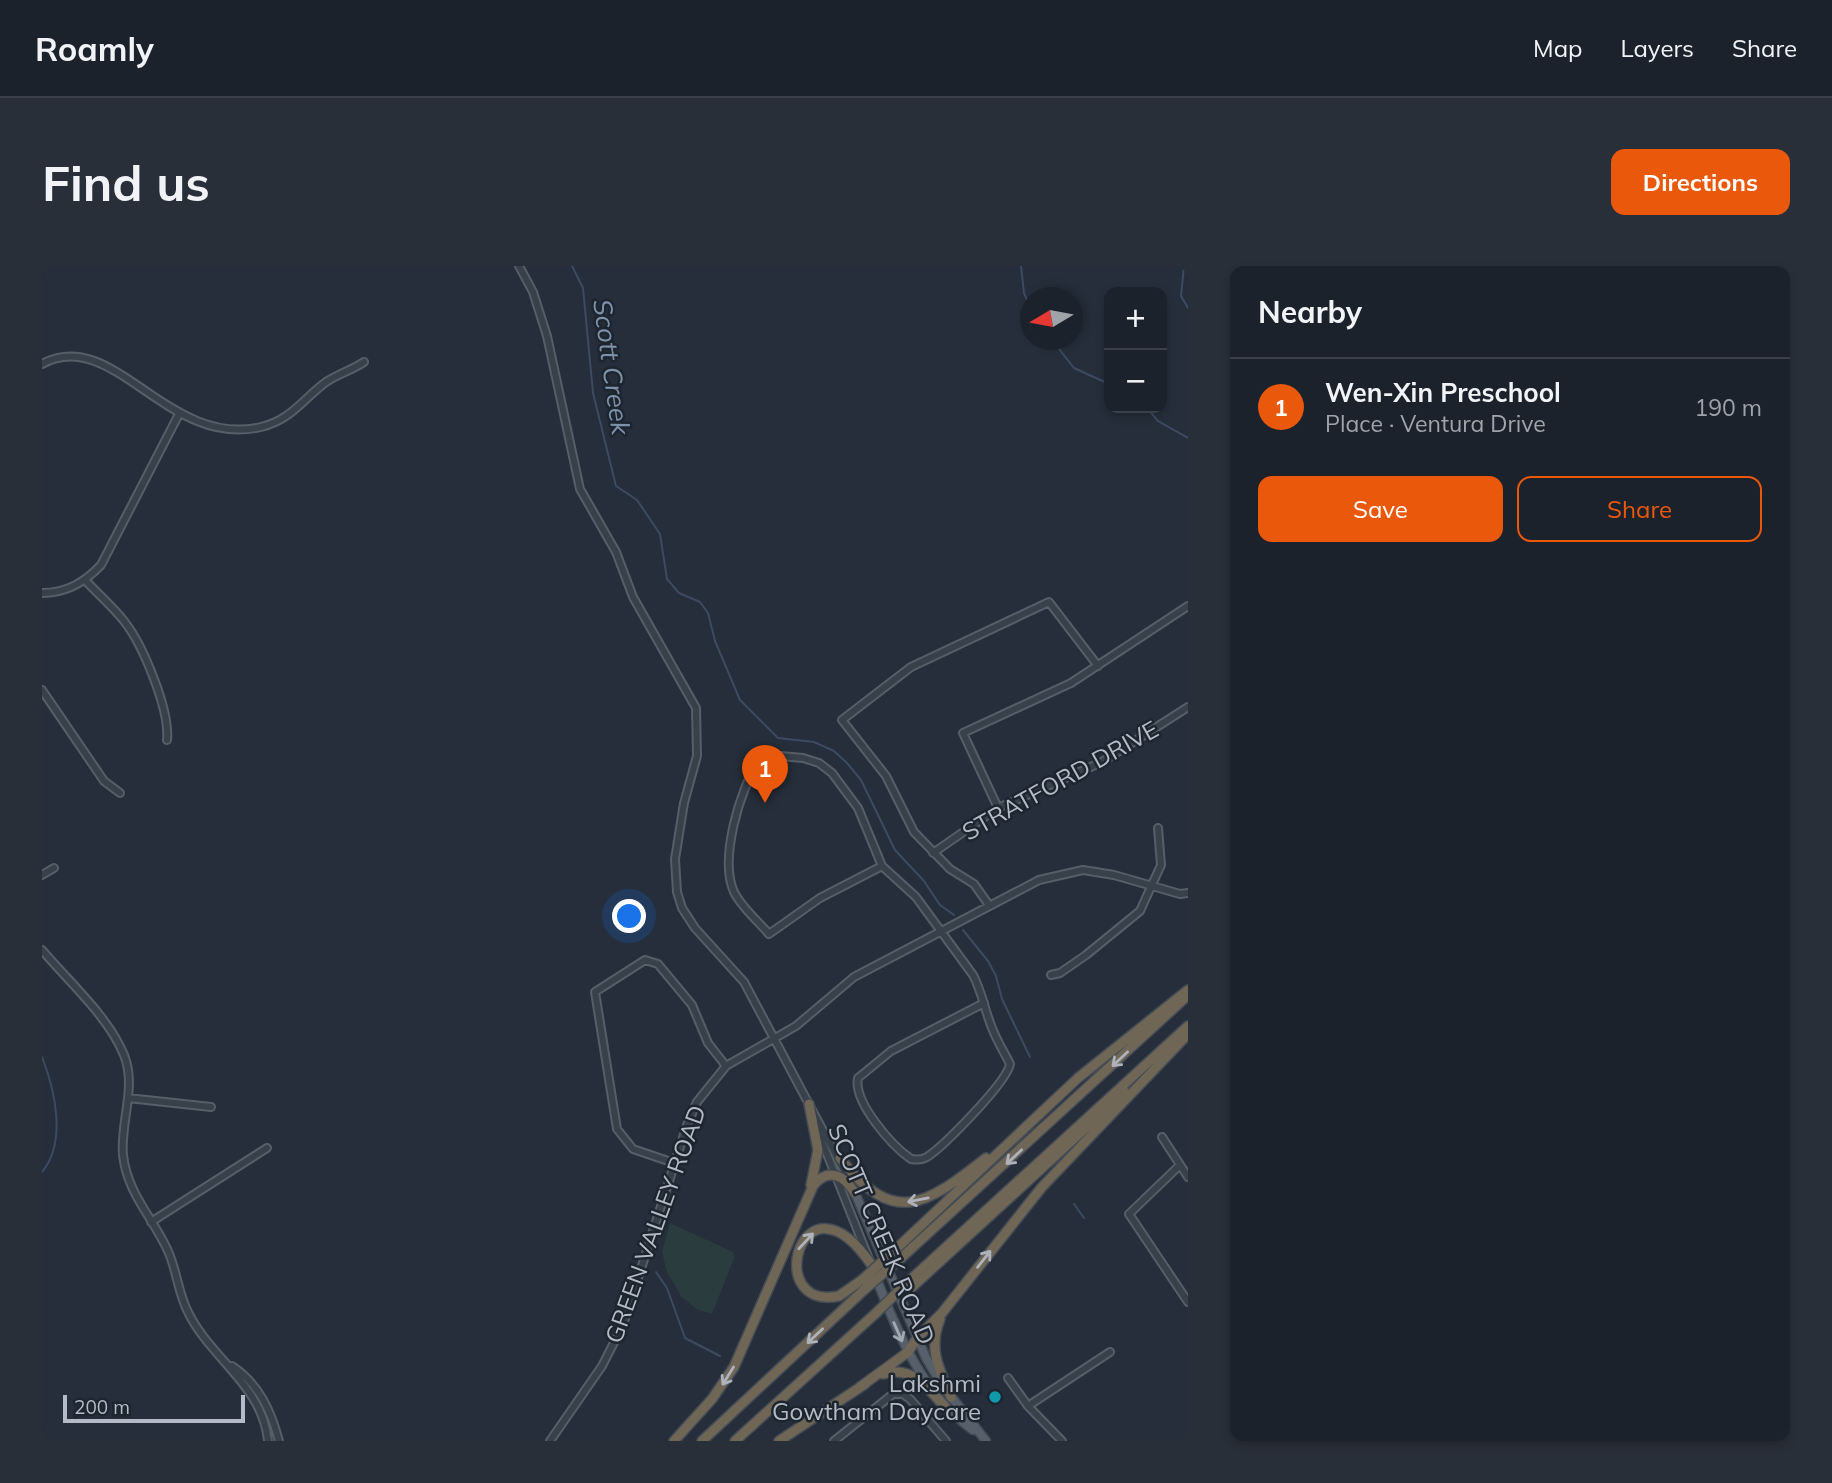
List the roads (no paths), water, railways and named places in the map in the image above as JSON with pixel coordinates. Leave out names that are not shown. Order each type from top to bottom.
[{"type":"highway","points":[[840,1158],[856,1178],[875,1194],[896,1201],[918,1201],[946,1189],[1033,1119],[1114,1048],[1188,990]]},
{"type":"highway","points":[[898,1253],[944,1219],[1188,996]]},
{"type":"highway","points":[[735,1441],[910,1285],[987,1208],[1188,1026]]},
{"type":"highway","points":[[937,1259],[983,1221],[1188,1034]]},
{"type":"highway","points":[[779,1441],[908,1352],[1042,1186],[1188,1034]]},
{"type":"highway","points":[[674,1441],[712,1399],[734,1367],[805,1201],[818,1155],[809,1104]]},
{"type":"highway","points":[[702,1441],[1033,1119]]},
{"type":"highway","points":[[805,1201],[817,1181],[825,1176],[835,1175],[845,1180],[855,1193]]},
{"type":"highway","points":[[864,1285],[839,1296],[815,1294],[804,1286],[797,1274],[795,1259],[800,1245],[818,1231],[835,1229],[853,1239],[871,1264]]},
{"type":"highway","points":[[942,1313],[933,1346],[951,1397]]},
{"type":"highway","points":[[744,1441],[877,1315]]},
{"type":"highway","points":[[860,1387],[886,1373],[903,1371],[921,1380],[946,1407]]},
{"type":"main road","name":"SCOTT CREEK ROAD","points":[[855,1193],[883,1252],[917,1338],[951,1397],[984,1438]]},
{"type":"main road","name":"SCOTT CREEK ROAD","points":[[871,1264],[908,1352],[946,1407],[984,1438]]},
{"type":"street","name":"SCOTT CREEK ROAD","points":[[519,266],[533,292],[544,324],[580,489],[615,552],[633,597],[696,708],[697,756],[684,803],[675,872],[682,908],[695,928],[744,982],[840,1158],[855,1193]]},
{"type":"street","points":[[42,364],[71,356],[99,360],[179,414],[223,428],[247,429],[267,425],[295,411],[327,381],[364,362]]},
{"type":"street","points":[[42,593],[61,591],[86,581],[108,553],[179,414]]},
{"type":"street","points":[[86,581],[124,621],[139,646],[166,716],[167,740]]},
{"type":"street","points":[[989,905],[974,884],[933,853],[909,824],[886,776],[842,720],[911,667],[1049,602],[1098,666]]},
{"type":"street","points":[[998,808],[963,733],[1071,683],[1188,606]]},
{"type":"street","points":[[42,690],[104,781],[120,793]]},
{"type":"street","name":"STRATFORD DRIVE","points":[[933,853],[998,808],[1102,762],[1133,745],[1188,707]]},
{"type":"street","points":[[882,866],[820,898],[769,934],[734,891],[728,861],[745,789],[759,760],[770,755],[803,758],[819,763],[832,772],[858,808],[882,866],[916,897],[973,975],[984,1003],[991,1027],[1010,1064],[989,1096],[927,1157],[911,1159],[886,1138],[857,1090],[858,1078],[891,1051],[984,1003]]},
{"type":"street","points":[[1051,975],[1060,973],[1086,955],[1140,911],[1161,865],[1158,828]]},
{"type":"street","points":[[42,875],[54,868]]},
{"type":"street","name":"GREEN VALLEY ROAD","points":[[550,1438],[602,1366],[623,1325],[674,1163],[697,1102],[726,1066],[802,1021],[854,977],[1039,880],[1083,870],[1188,893]]},
{"type":"street","points":[[42,950],[117,1042],[127,1063],[128,1098],[123,1144],[131,1186],[167,1249],[191,1320],[205,1340],[228,1364],[262,1412],[268,1441]]},
{"type":"street","points":[[674,1163],[633,1149],[617,1129],[595,992],[645,960],[658,964],[692,1005],[708,1042],[726,1066]]},
{"type":"street","points":[[128,1098],[211,1107]]},
{"type":"street","name":"SCOTT CREEK ROAD","points":[[809,1104],[871,1264]]},
{"type":"street","points":[[1162,1137],[1188,1177]]},
{"type":"street","points":[[151,1222],[267,1148]]},
{"type":"street","points":[[1180,1165],[1129,1214],[1188,1302]]},
{"type":"street","points":[[1028,1406],[1110,1352]]},
{"type":"street","points":[[228,1364],[248,1377],[258,1390],[269,1410],[279,1441]]},
{"type":"street","points":[[1009,1378],[1028,1406],[1062,1441]]},
{"type":"street","points":[[834,1441],[885,1398],[903,1394],[946,1441]]},
{"type":"street","points":[[842,1435],[848,1441]]},
{"type":"street","points":[[543,1441],[550,1438]]},
{"type":"waterway","name":"Scott Creek","points":[[572,266],[583,288],[593,393],[616,486],[637,500],[660,534],[667,579],[679,593],[700,602],[708,613],[715,641],[740,700],[778,738],[814,742],[834,751],[847,763],[861,780],[895,850],[924,881],[940,905],[954,915]]},
{"type":"waterway","points":[[1021,266],[1023,287]]},
{"type":"waterway","points":[[1184,266],[1181,296],[1188,308]]},
{"type":"waterway","points":[[1060,350],[1074,368],[1104,382]]},
{"type":"waterway","points":[[1151,413],[1158,421],[1188,438]]},
{"type":"waterway","name":"Scott Creek","points":[[963,930],[988,961],[996,976],[1002,999],[1030,1057]]},
{"type":"waterway","points":[[42,1057],[51,1085],[56,1116],[54,1146],[50,1160],[42,1172]]},
{"type":"waterway","name":"Scott Creek","points":[[1074,1204],[1084,1218]]},
{"type":"waterway","points":[[656,1272],[667,1288],[685,1338],[720,1356]]},
{"type":"place","name":"Wen-Xin Preschool","points":[[765,803]]},
{"type":"place","name":"Lakshmi Gowtham Daycare","points":[[995,1397]]}]
